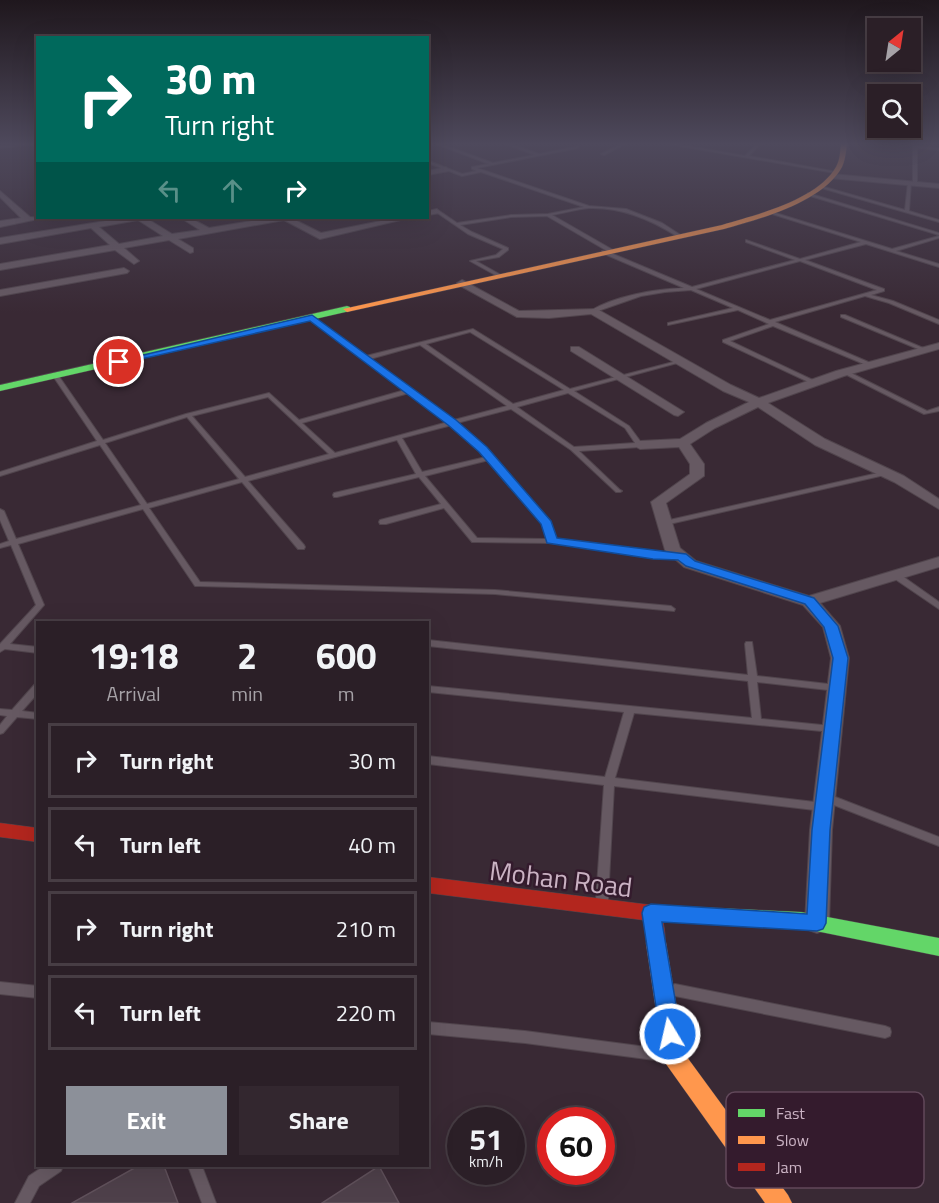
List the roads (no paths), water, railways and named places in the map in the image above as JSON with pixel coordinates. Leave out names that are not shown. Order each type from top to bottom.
[{"type":"street","points":[[7,200],[27,219]]},
{"type":"street","points":[[0,388],[724,226],[770,212],[795,200]]},
{"type":"street","points":[[0,224],[36,218]]},
{"type":"street","points":[[2,289],[56,257],[92,225],[130,219]]},
{"type":"street","points":[[142,219],[190,250]]},
{"type":"street","points":[[188,219],[208,231]]},
{"type":"street","points":[[0,267],[171,238],[266,219]]},
{"type":"street","points":[[286,219],[320,236],[399,219]]},
{"type":"street","points":[[92,225],[134,261]]},
{"type":"street","points":[[0,241],[56,257],[124,271]]},
{"type":"street","points":[[462,283],[516,314],[549,315],[593,311],[727,388],[759,402],[820,442],[887,473],[939,505]]},
{"type":"street","points":[[640,445],[683,443],[699,432],[759,402],[871,365],[939,346]]},
{"type":"street","points":[[575,349],[678,412]]},
{"type":"street","points":[[683,443],[697,464],[697,476],[658,502],[674,550],[690,564],[809,601],[831,626],[840,658],[824,802],[817,923]]},
{"type":"street","points":[[809,601],[939,562]]},
{"type":"street","points":[[0,830],[36,835]]},
{"type":"street","name":"Mohan Road","points":[[429,885],[651,913],[674,1057],[726,1129]]},
{"type":"street","points":[[651,913],[817,923],[939,947]]},
{"type":"street","name":"Mohan Road","points":[[769,1188],[780,1203]]},
{"type":"lane","points":[[569,200],[589,207],[625,210],[661,224],[680,236]]},
{"type":"lane","points":[[839,200],[939,236]]},
{"type":"lane","points":[[854,200],[939,221]]},
{"type":"lane","points":[[907,212],[909,200]]},
{"type":"lane","points":[[457,224],[511,216],[548,215],[589,207]]},
{"type":"lane","points":[[432,212],[506,249],[497,256],[472,261],[499,275]]},
{"type":"lane","points":[[770,212],[939,267]]},
{"type":"lane","points":[[548,215],[608,251],[691,289],[871,365]]},
{"type":"lane","points":[[891,251],[939,236]]},
{"type":"lane","points":[[748,241],[882,290],[772,323],[725,340],[815,383]]},
{"type":"lane","points":[[593,311],[621,300],[665,289],[691,289],[864,243]]},
{"type":"lane","points":[[865,295],[891,302],[939,322]]},
{"type":"lane","points":[[670,324],[736,308],[740,310]]},
{"type":"lane","points":[[843,316],[925,350]]},
{"type":"lane","points":[[312,318],[452,422],[490,458],[547,523],[551,541]]},
{"type":"lane","points":[[365,358],[471,330],[627,427],[640,445]]},
{"type":"lane","points":[[421,343],[573,449],[618,491]]},
{"type":"lane","points":[[0,546],[679,361]]},
{"type":"lane","points":[[847,373],[927,413],[939,409]]},
{"type":"lane","points":[[56,376],[198,584],[495,592],[671,609]]},
{"type":"lane","points":[[298,422],[410,391]]},
{"type":"lane","points":[[0,474],[188,416],[269,395],[333,455]]},
{"type":"lane","points":[[188,416],[301,547]]},
{"type":"lane","points":[[398,437],[420,474],[475,540],[551,541],[682,557]]},
{"type":"lane","points":[[573,449],[640,445]]},
{"type":"lane","points":[[337,495],[490,458]]},
{"type":"lane","points":[[664,523],[887,473]]},
{"type":"lane","points":[[383,522],[446,505]]},
{"type":"lane","points":[[0,511],[40,605],[1,648]]},
{"type":"lane","points":[[895,575],[939,606]]},
{"type":"lane","points":[[429,643],[837,688]]},
{"type":"lane","points":[[749,644],[757,722]]},
{"type":"lane","points":[[1,648],[36,650]]},
{"type":"lane","points":[[0,731],[36,688]]},
{"type":"lane","points":[[429,689],[832,729]]},
{"type":"lane","points":[[602,907],[609,780],[630,709]]},
{"type":"lane","points":[[0,712],[36,716]]},
{"type":"lane","points":[[429,760],[824,802],[939,842]]},
{"type":"lane","points":[[663,987],[885,1032]]},
{"type":"lane","points":[[0,988],[36,992]]},
{"type":"lane","points":[[429,1028],[525,1037],[674,1057]]},
{"type":"lane","points":[[22,1203],[33,1181],[54,1167]]},
{"type":"lane","points":[[195,1167],[209,1203]]}]
